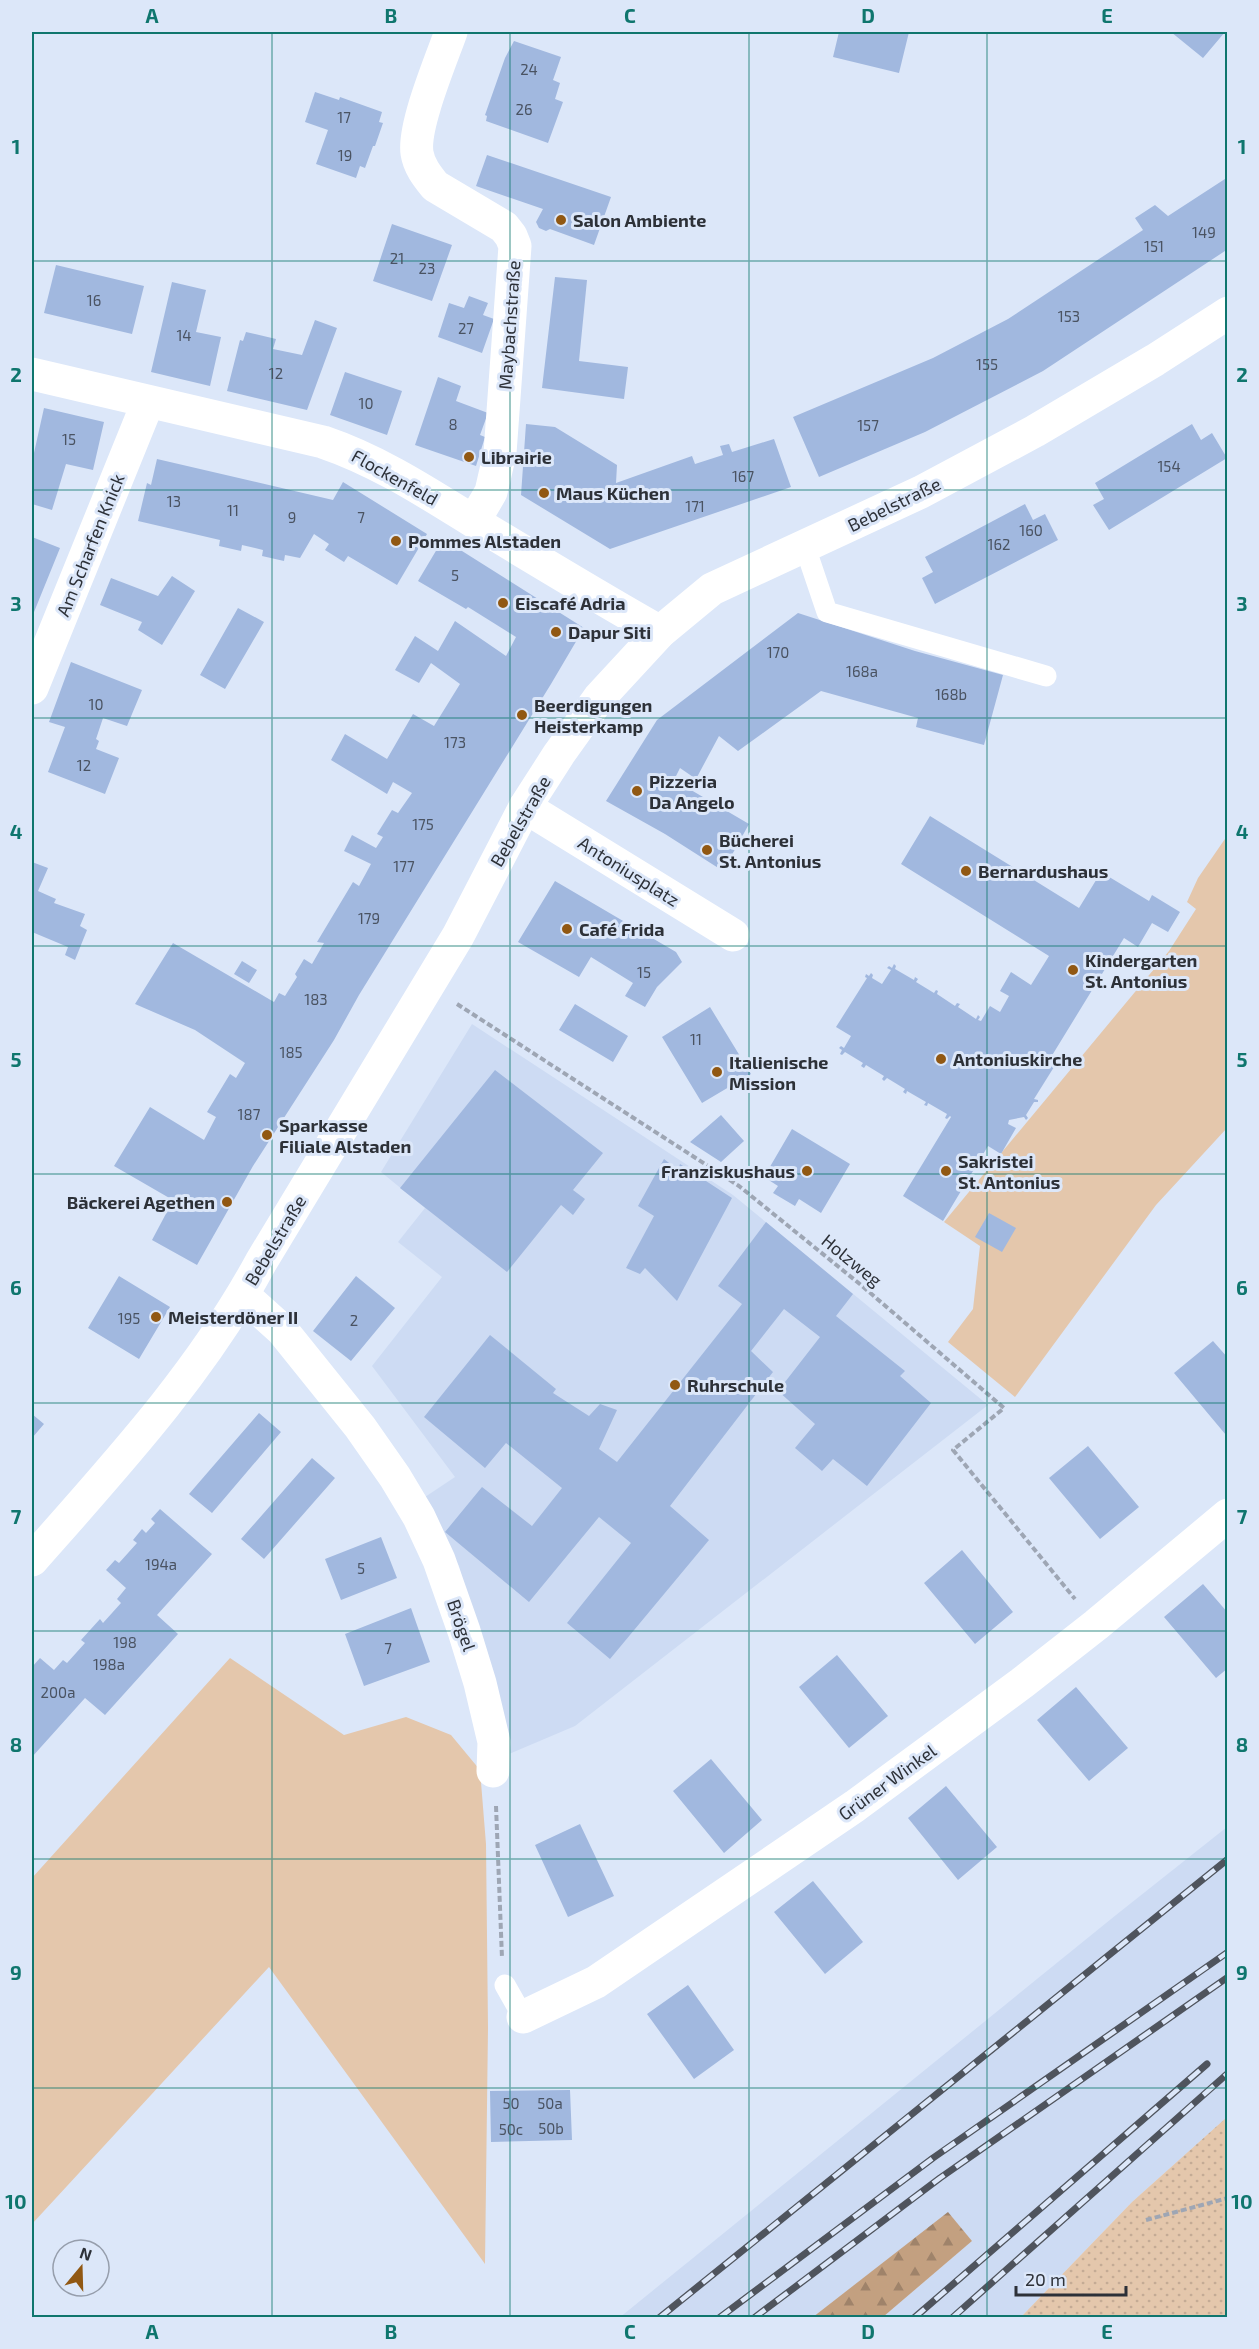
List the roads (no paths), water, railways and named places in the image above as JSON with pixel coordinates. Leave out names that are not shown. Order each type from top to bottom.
[{"type":"street","name":"Maybachstraße","points":[[451,32],[418,131],[417,155],[424,171],[435,186],[504,227],[515,246],[500,453],[491,492],[474,522]]},
{"type":"street","name":"Bebelstraße","points":[[32,1560],[165,1407],[243,1295],[458,936],[525,807],[599,698],[660,632],[712,589],[921,492],[1035,431],[1155,360],[1227,313]]},
{"type":"street","name":"Flockenfeld","points":[[32,374],[323,442],[349,451],[390,470],[660,632]]},
{"type":"street","name":"Am Scharfen Knick","points":[[32,688],[148,402]]},
{"type":"street","name":"Antoniusplatz","points":[[525,807],[733,935]]},
{"type":"street","name":"Brögel","points":[[243,1295],[282,1330],[360,1427],[395,1477],[419,1517],[439,1560],[465,1631],[494,1742],[493,1771]]},
{"type":"street","name":"Grüner Winkel","points":[[523,2017],[596,1982],[764,1869],[952,1735],[1096,1625],[1227,1515]]},
{"type":"lane","points":[[805,547],[827,612],[1046,676]]},
{"type":"lane","points":[[505,1985],[523,2017]]},
{"type":"railway","points":[[659,2318],[1228,1859]]},
{"type":"railway","points":[[719,2318],[933,2158],[1228,1952]]},
{"type":"railway","points":[[754,2318],[940,2178],[1228,1977]]},
{"type":"railway","points":[[914,2318],[1207,2064]]},
{"type":"railway","points":[[952,2318],[1227,2074]]},
{"type":"place","name":"Salon Ambiente","points":[[561,220]]},
{"type":"place","name":"Librairie","points":[[469,457]]},
{"type":"place","name":"Maus Küchen","points":[[544,493]]},
{"type":"place","name":"Pommes Alstaden","points":[[396,541]]},
{"type":"place","name":"Eiscafé Adria","points":[[503,603]]},
{"type":"place","name":"Dapur Siti","points":[[556,632]]},
{"type":"place","name":"Beerdigungen Heisterkamp","points":[[522,715]]},
{"type":"place","name":"Pizzeria Da Angelo","points":[[637,791]]},
{"type":"place","name":"Bücherei St. Antonius","points":[[707,850]]},
{"type":"place","name":"Bernardushaus","points":[[966,871]]},
{"type":"place","name":"Café Frida","points":[[567,929]]},
{"type":"place","name":"Kindergarten St. Antonius","points":[[1073,970]]},
{"type":"place","name":"Antoniuskirche","points":[[941,1059]]},
{"type":"place","name":"Italienische Mission","points":[[717,1072]]},
{"type":"place","name":"Sparkasse Filiale Alstaden","points":[[267,1135]]},
{"type":"place","name":"Franziskushaus","points":[[807,1171]]},
{"type":"place","name":"Sakristei St. Antonius","points":[[946,1171]]},
{"type":"place","name":"Bäckerei Agethen","points":[[227,1202]]},
{"type":"place","name":"Meisterdöner II","points":[[156,1317]]},
{"type":"place","name":"Ruhrschule","points":[[675,1385]]}]
